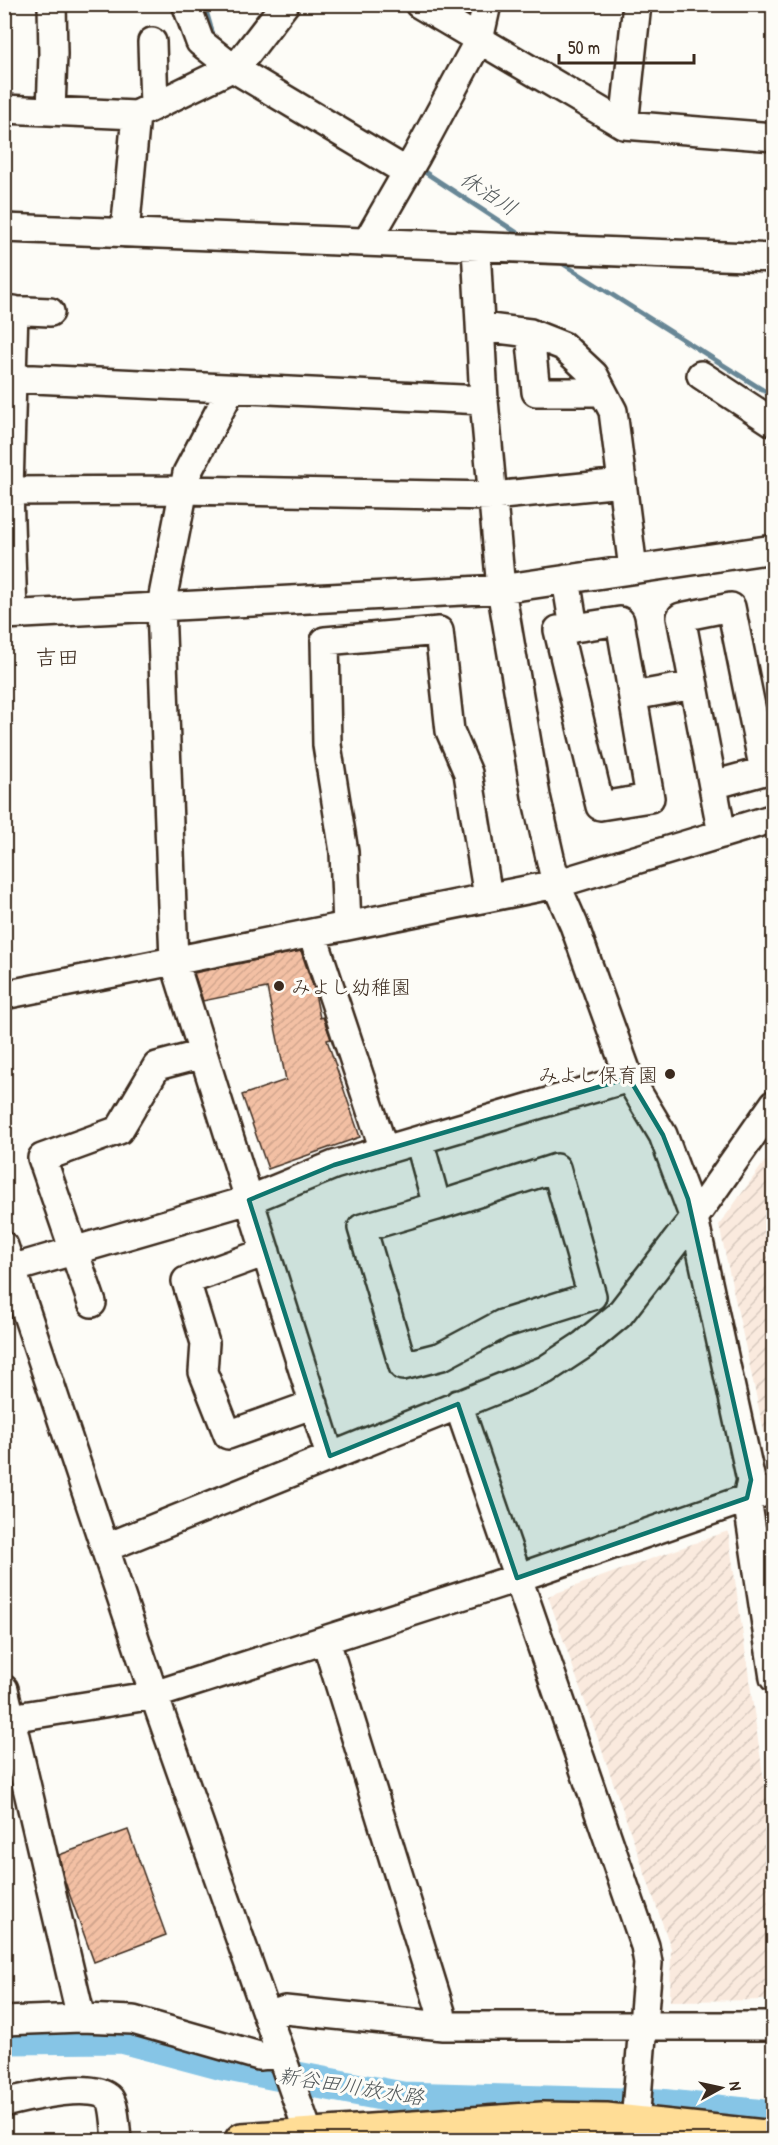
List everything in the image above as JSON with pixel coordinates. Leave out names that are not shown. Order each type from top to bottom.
[{"type":"main road","points":[[242,2140],[311,2139],[542,2119],[774,2138]]},
{"type":"street","points":[[51,111],[52,4]]},
{"type":"street","points":[[186,4],[200,42],[241,61],[412,164]]},
{"type":"street","points":[[4,109],[145,111],[241,61],[285,4]]},
{"type":"street","points":[[419,4],[624,125],[774,137]]},
{"type":"street","points":[[368,242],[479,40],[488,4]]},
{"type":"street","points":[[624,125],[637,4]]},
{"type":"street","points":[[126,233],[145,111],[152,42]]},
{"type":"street","points":[[4,228],[774,258]]},
{"type":"street","points":[[476,247],[484,400],[501,589],[536,796],[556,884],[574,925],[629,1078],[663,1135],[694,1218],[751,1480],[747,1498],[774,1678]]},
{"type":"street","points":[[50,312],[9,310],[12,378],[9,615],[501,589],[774,549]]},
{"type":"street","points":[[481,327],[530,333],[563,346],[594,375],[613,411],[633,569]]},
{"type":"street","points":[[530,333],[536,392],[603,392]]},
{"type":"street","points":[[701,375],[774,423]]},
{"type":"street","points":[[12,378],[484,400]]},
{"type":"street","points":[[231,389],[187,473],[160,606],[174,961],[330,1456]]},
{"type":"street","points":[[9,491],[183,490],[493,496],[622,483]]},
{"type":"street","points":[[567,579],[574,628]]},
{"type":"street","points":[[713,785],[764,771],[731,607],[681,616],[722,834]]},
{"type":"street","points":[[621,621],[651,798],[600,806],[558,630],[574,628],[621,621]]},
{"type":"street","points":[[347,926],[344,852],[327,745],[325,640],[439,631],[450,731],[468,772],[488,897]]},
{"type":"street","points":[[633,696],[694,685]]},
{"type":"street","points":[[4,995],[556,884],[774,818]]},
{"type":"street","points":[[312,933],[384,1150]]},
{"type":"street","points":[[92,1303],[42,1158],[119,1130],[157,1066],[203,1054]]},
{"type":"street","points":[[311,2139],[154,1695],[7,1262],[73,1251],[249,1200],[334,1165],[629,1078]]},
{"type":"street","points":[[105,1548],[545,1370],[583,1346],[619,1315],[694,1218],[774,1104]]},
{"type":"street","points":[[419,1140],[437,1206]]},
{"type":"street","points":[[556,1168],[592,1296],[502,1324],[442,1356],[403,1366],[362,1228],[437,1206],[556,1168]]},
{"type":"street","points":[[266,1252],[186,1281],[205,1343],[203,1372],[228,1435],[314,1404]]},
{"type":"street","points":[[458,1404],[645,1946],[648,1963],[640,2080],[621,2124]]},
{"type":"street","points":[[8,1719],[154,1695],[517,1578],[774,1489]]},
{"type":"street","points":[[326,1641],[441,2012],[442,2026]]},
{"type":"street","points":[[4,1689],[8,1719],[81,2018]]},
{"type":"street","points":[[267,2016],[285,2010],[442,2026],[774,2026]]},
{"type":"street","points":[[4,2021],[81,2018],[133,2020],[259,2056],[282,2060]]},
{"type":"street","points":[[4,2103],[62,2090],[105,2095],[112,2101],[117,2140]]},
{"type":"highlighted area","points":[[629,1078],[663,1135],[688,1199],[751,1480],[747,1498],[517,1578],[458,1404],[330,1456],[249,1200],[334,1165]]},
{"type":"shaded area","points":[[773,1150],[774,1463],[771,1464],[719,1225]]},
{"type":"shaded area","points":[[728,1531],[773,1844],[773,2000],[670,2001],[671,1948],[548,1596]]},
{"type":"building","points":[[301,951],[314,989],[320,1018],[323,1017],[331,1039],[327,1040],[360,1137],[268,1169],[242,1095],[286,1080],[267,988],[203,1001],[194,973]]},
{"type":"building","points":[[128,1830],[166,1935],[94,1962],[65,1882],[59,1855]]},
{"type":"waterway","name":"休泊川","points":[[204,4],[213,35],[217,40]]},
{"type":"waterway","name":"休泊川","points":[[417,167],[525,238]]},
{"type":"waterway","name":"休泊川","points":[[557,260],[774,397]]},
{"type":"waterway","name":"新谷田川放水路","points":[[4,2038],[122,2037],[223,2064],[402,2098],[659,2105],[774,2117]]},
{"type":"place","name":"みよし幼稚園","points":[[279,986]]},
{"type":"place","name":"みよし保育園","points":[[670,1074]]},
{"type":"district","name":"吉田","points":[[57,657]]}]
